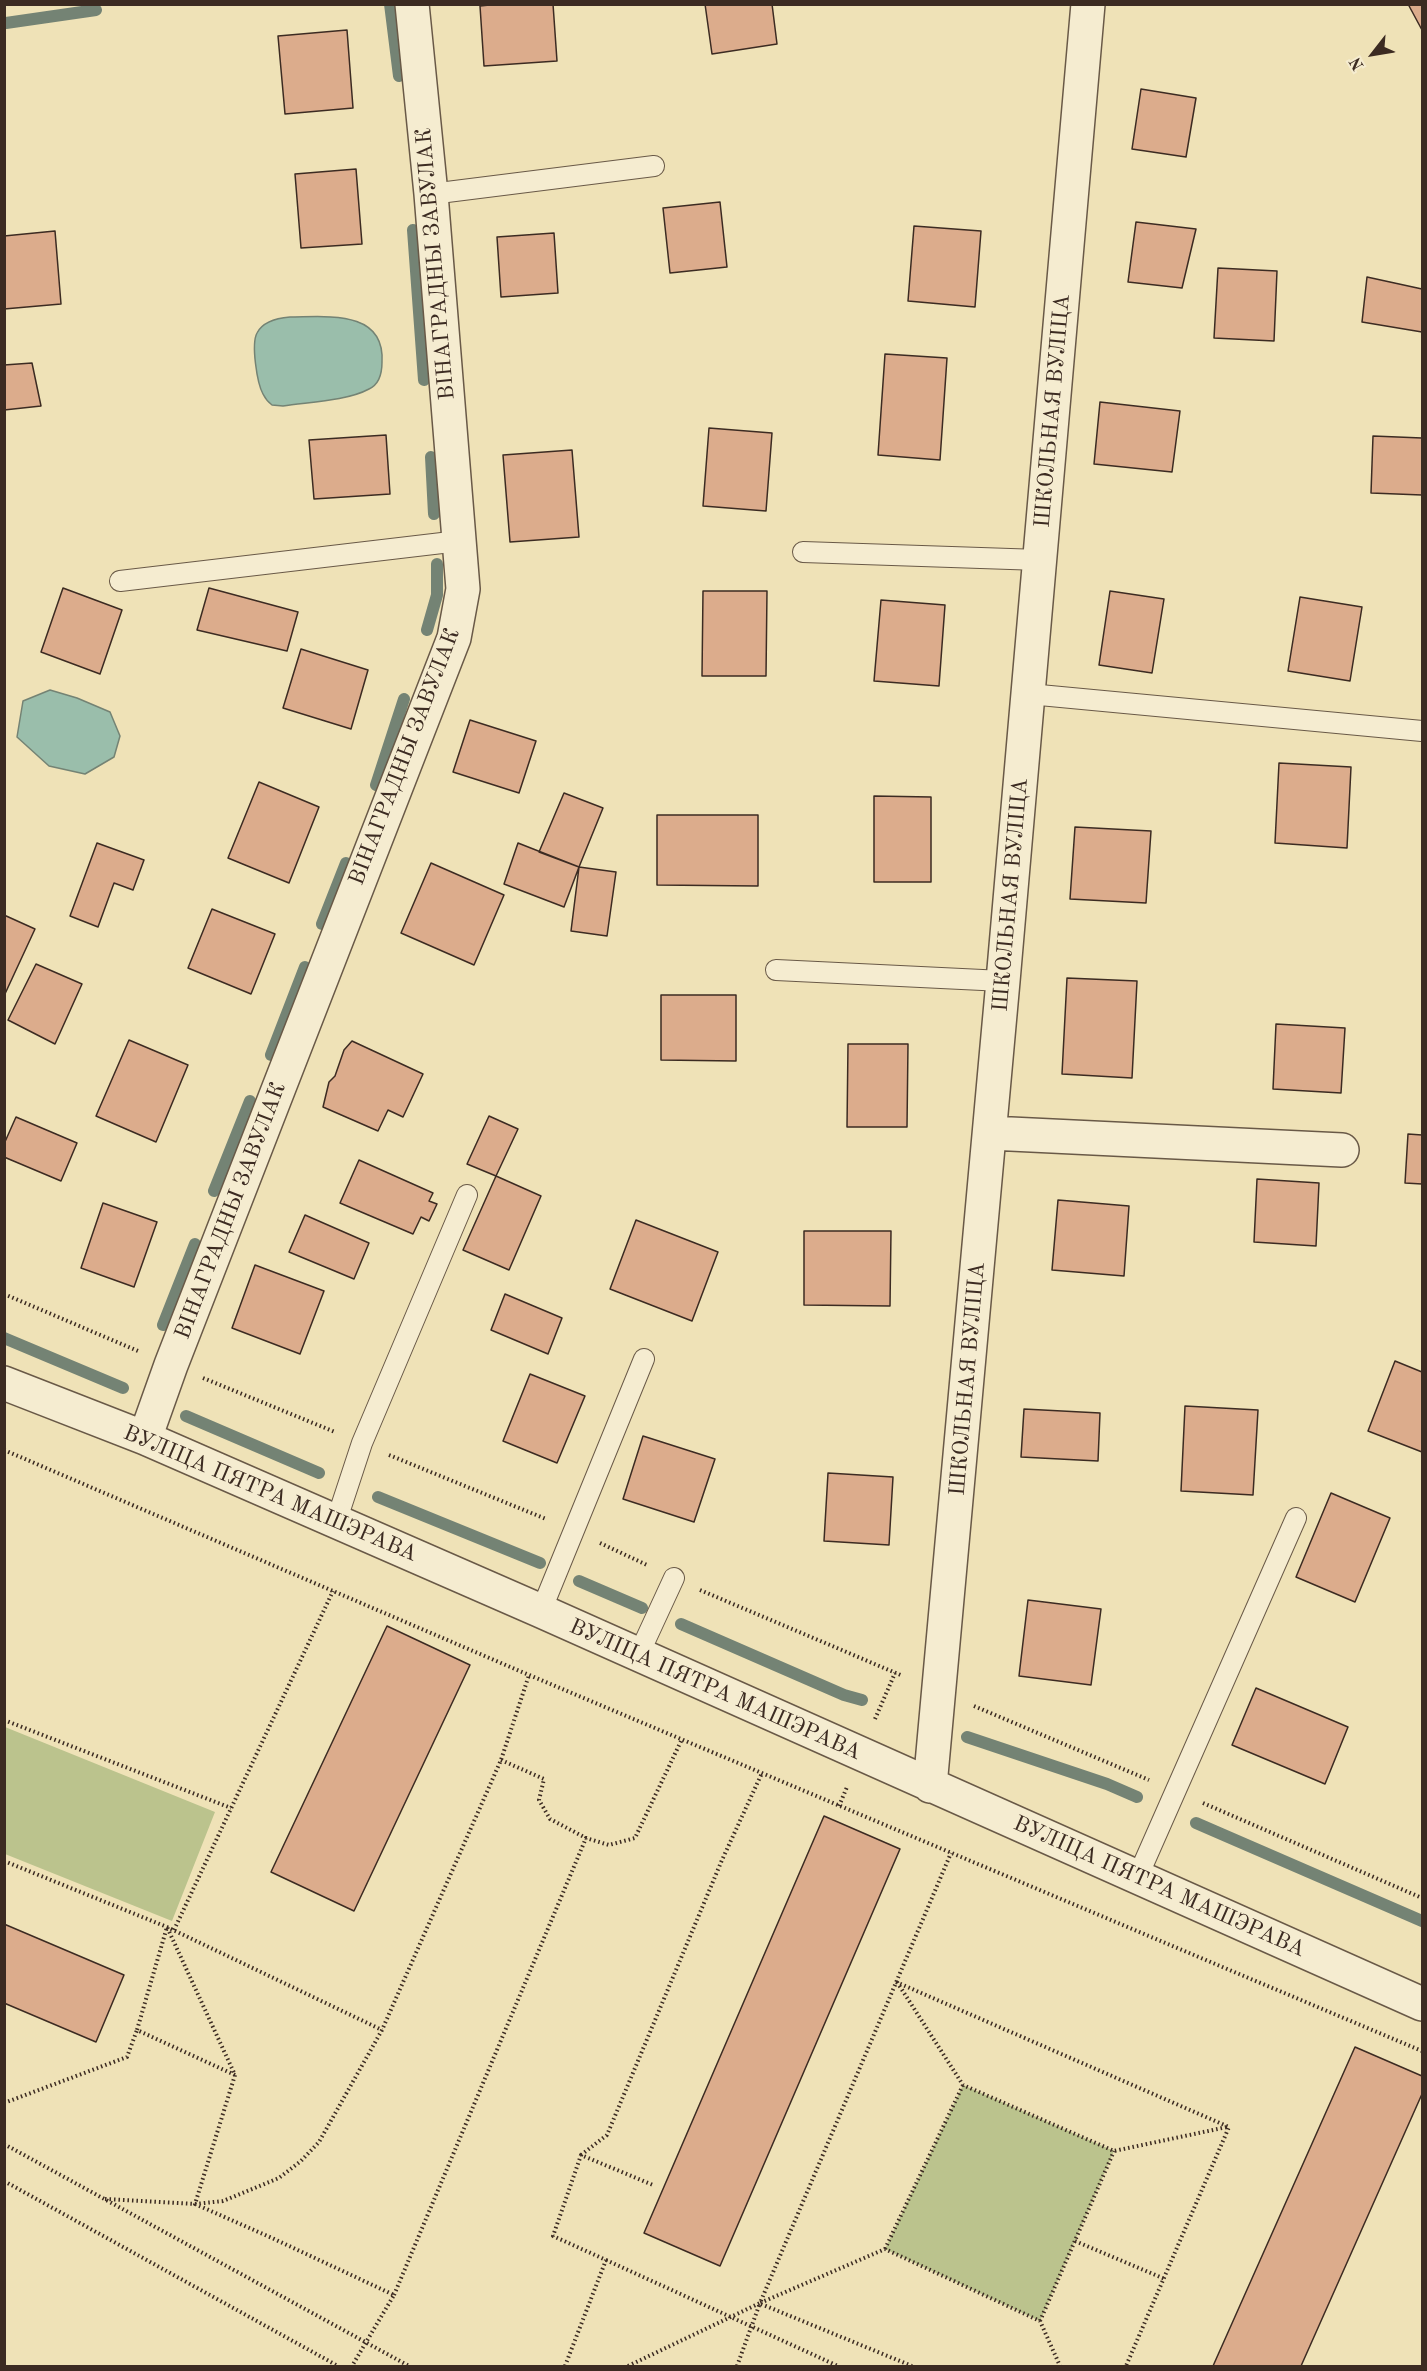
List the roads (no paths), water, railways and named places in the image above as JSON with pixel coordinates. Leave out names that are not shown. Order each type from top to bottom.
[{"type":"street","name":"ВІНАГРАДНЫ ЗАВУЛАК","points":[[145,1438],[171,1365],[454,638],[463,589],[431,194],[412,4]]},
{"type":"street","name":"ШКОЛЬНАЯ ВУЛІЦА","points":[[930,1786],[1004,981],[1088,4]]},
{"type":"street","points":[[990,1133],[1342,1150]]},
{"type":"street","name":"ВУЛІЦА ПЯТРА МАШЭРАВА","points":[[4,1383],[145,1438],[541,1611],[1422,2004]]},
{"type":"lane","points":[[431,194],[654,166]]},
{"type":"lane","points":[[120,581],[459,541]]},
{"type":"lane","points":[[803,552],[1040,560]]},
{"type":"lane","points":[[1029,694],[1422,731]]},
{"type":"lane","points":[[776,970],[1004,981]]},
{"type":"lane","points":[[336,1522],[362,1443],[467,1195]]},
{"type":"lane","points":[[541,1611],[644,1359]]},
{"type":"lane","points":[[1138,1876],[1296,1518]]},
{"type":"lane","points":[[638,1656],[674,1578]]},
{"type":"waterway","points":[[390,4],[399,76]]},
{"type":"waterway","points":[[6,23],[96,10]]},
{"type":"waterway","points":[[413,230],[424,380]]},
{"type":"waterway","points":[[431,457],[434,514]]},
{"type":"waterway","points":[[427,630],[437,595],[437,564]]},
{"type":"waterway","points":[[376,785],[404,699]]},
{"type":"waterway","points":[[322,924],[346,863]]},
{"type":"waterway","points":[[271,1055],[305,967]]},
{"type":"waterway","points":[[214,1191],[250,1101]]},
{"type":"waterway","points":[[163,1325],[195,1244]]},
{"type":"waterway","points":[[4,1338],[123,1388]]},
{"type":"waterway","points":[[186,1416],[319,1473]]},
{"type":"waterway","points":[[378,1497],[540,1563]]},
{"type":"waterway","points":[[579,1581],[642,1608]]},
{"type":"waterway","points":[[681,1624],[844,1695],[862,1700]]},
{"type":"waterway","points":[[967,1737],[1107,1784],[1137,1797]]},
{"type":"waterway","points":[[1196,1823],[1422,1921]]}]
